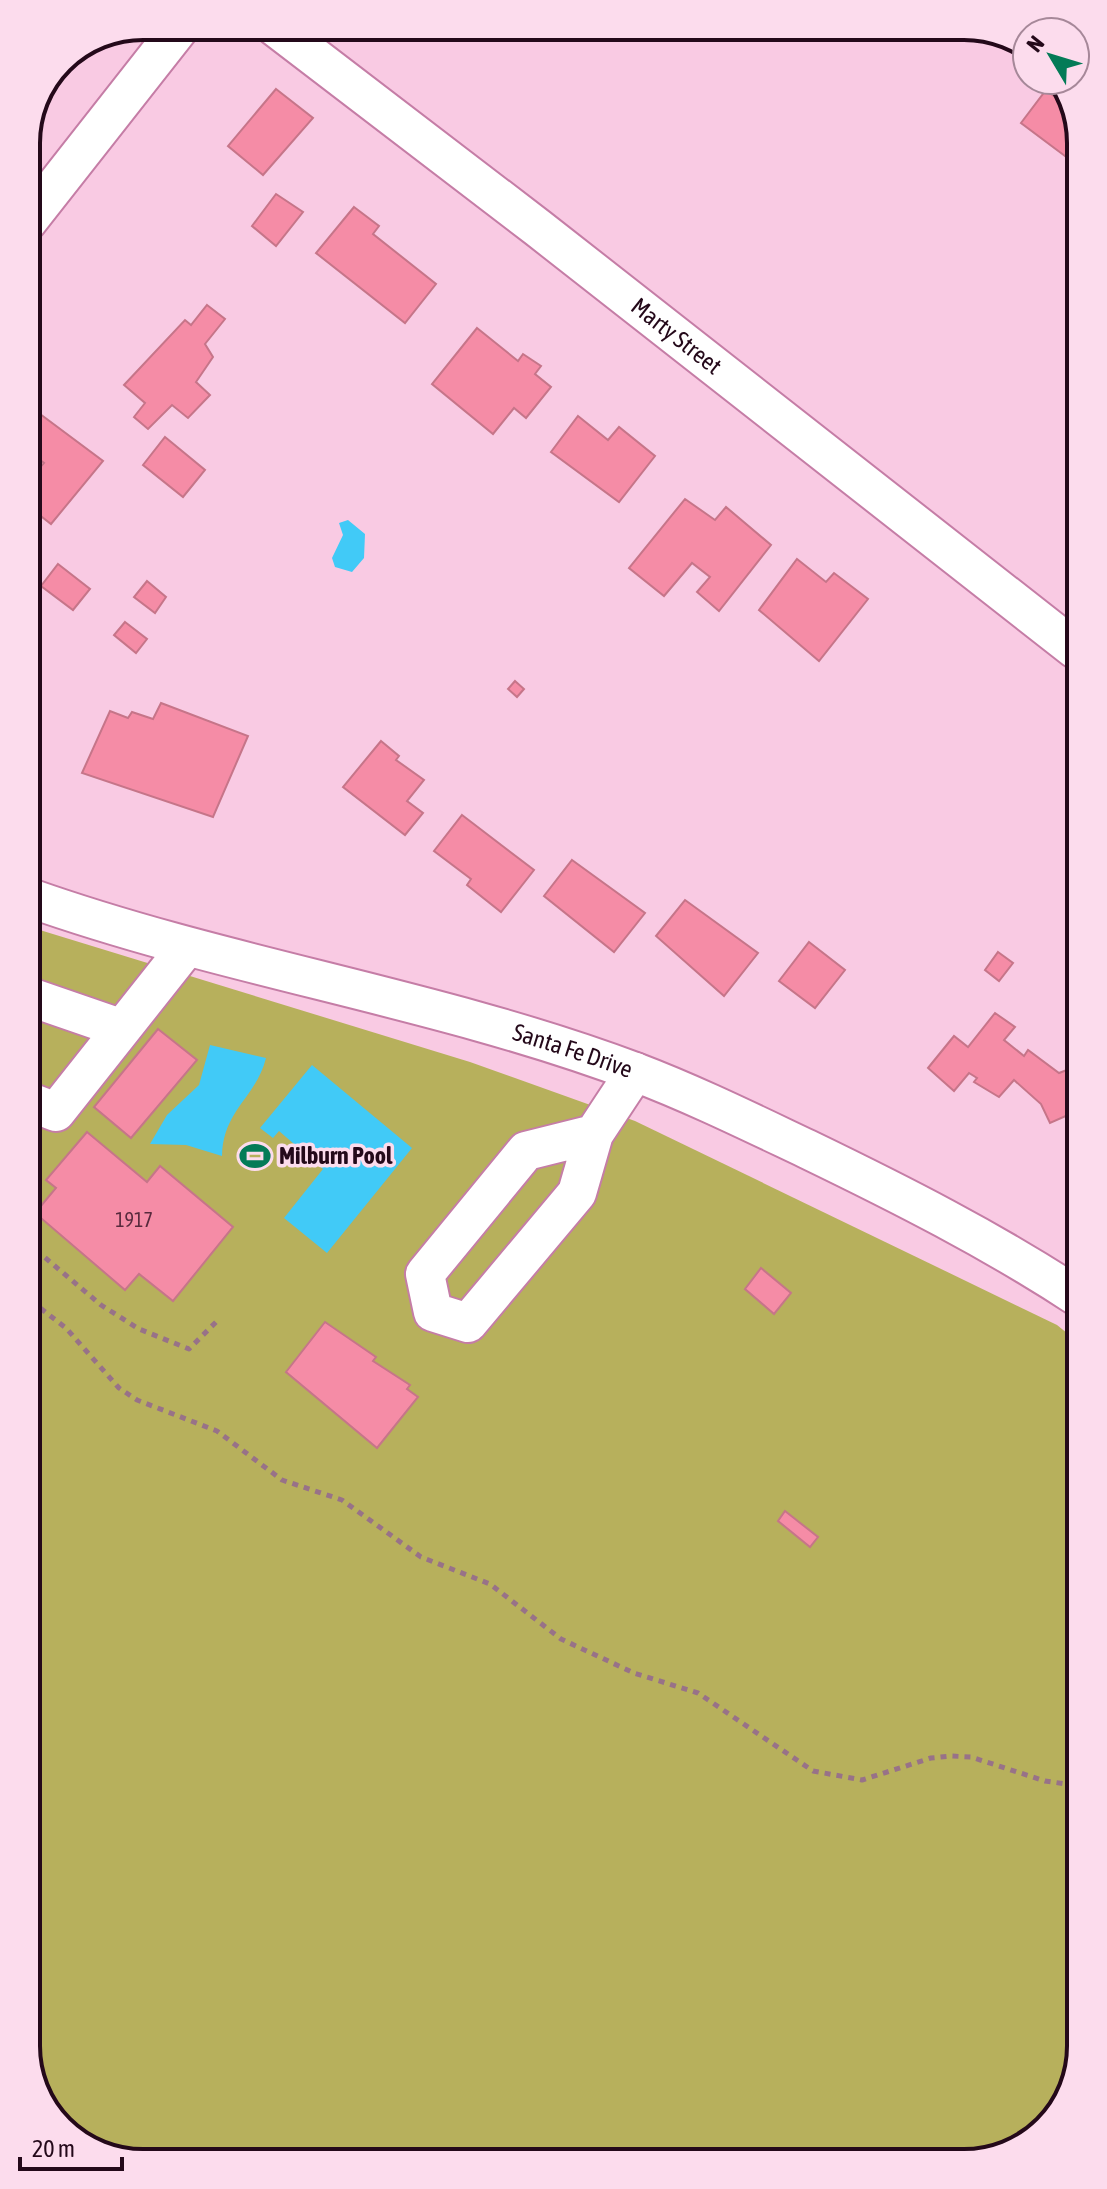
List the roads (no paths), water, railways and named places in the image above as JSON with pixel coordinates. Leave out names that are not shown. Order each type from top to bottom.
[{"type":"street","points":[[40,205],[170,40]]},
{"type":"street","name":"Marty Street","points":[[292,40],[538,228],[1067,643]]},
{"type":"street","name":"Santa Fe Drive","points":[[40,901],[186,948],[424,1006],[635,1072],[894,1191],[979,1235],[1067,1290]]},
{"type":"street","points":[[40,1106],[56,1112],[186,948]]},
{"type":"street","points":[[40,1000],[120,1028]]},
{"type":"street","points":[[594,1134],[526,1151],[425,1274],[433,1312],[468,1323],[577,1193],[594,1134],[635,1072]]},
{"type":"water","points":[[348,520],[365,534],[364,558],[352,572],[335,567],[332,558],[343,535],[339,523]]},
{"type":"water","points":[[210,1045],[266,1058],[255,1084],[228,1127],[222,1156],[186,1145],[150,1144],[167,1115],[199,1085]]},
{"type":"water","points":[[312,1065],[412,1148],[327,1253],[284,1218],[323,1169],[279,1131],[273,1138],[260,1128]]},
{"type":"place","name":"Milburn Pool","points":[[255,1156]]}]
